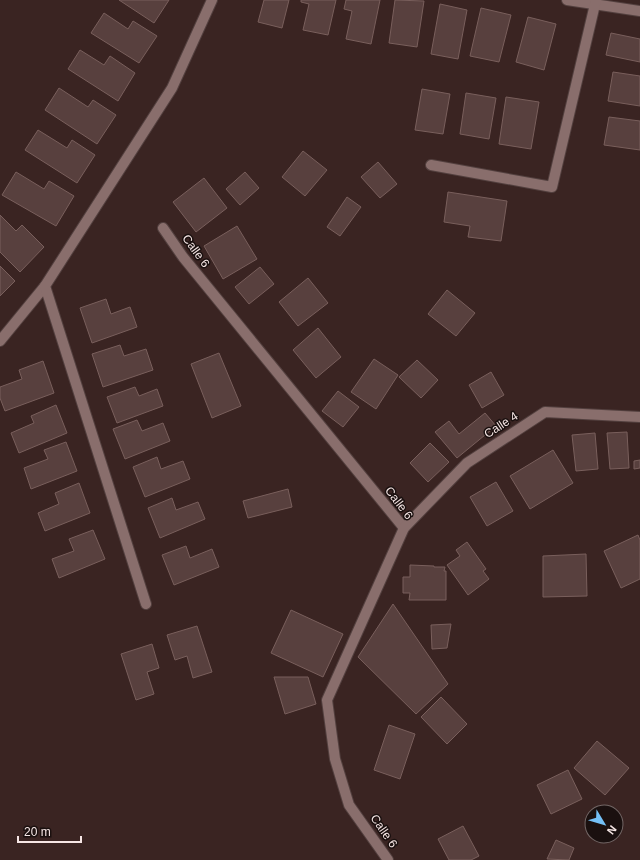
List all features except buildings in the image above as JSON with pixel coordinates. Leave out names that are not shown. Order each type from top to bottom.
[{"type":"street","points":[[0,341],[45,286],[172,88],[212,0]]},
{"type":"street","points":[[567,0],[596,2],[640,11]]},
{"type":"street","points":[[431,164],[552,187],[596,2]]},
{"type":"street","name":"Calle 6","points":[[163,228],[182,257],[404,528],[327,700],[335,759],[350,805],[388,860]]},
{"type":"street","points":[[45,286],[146,604]]},
{"type":"street","name":"Calle 4","points":[[404,528],[467,463],[545,412],[640,417]]}]
